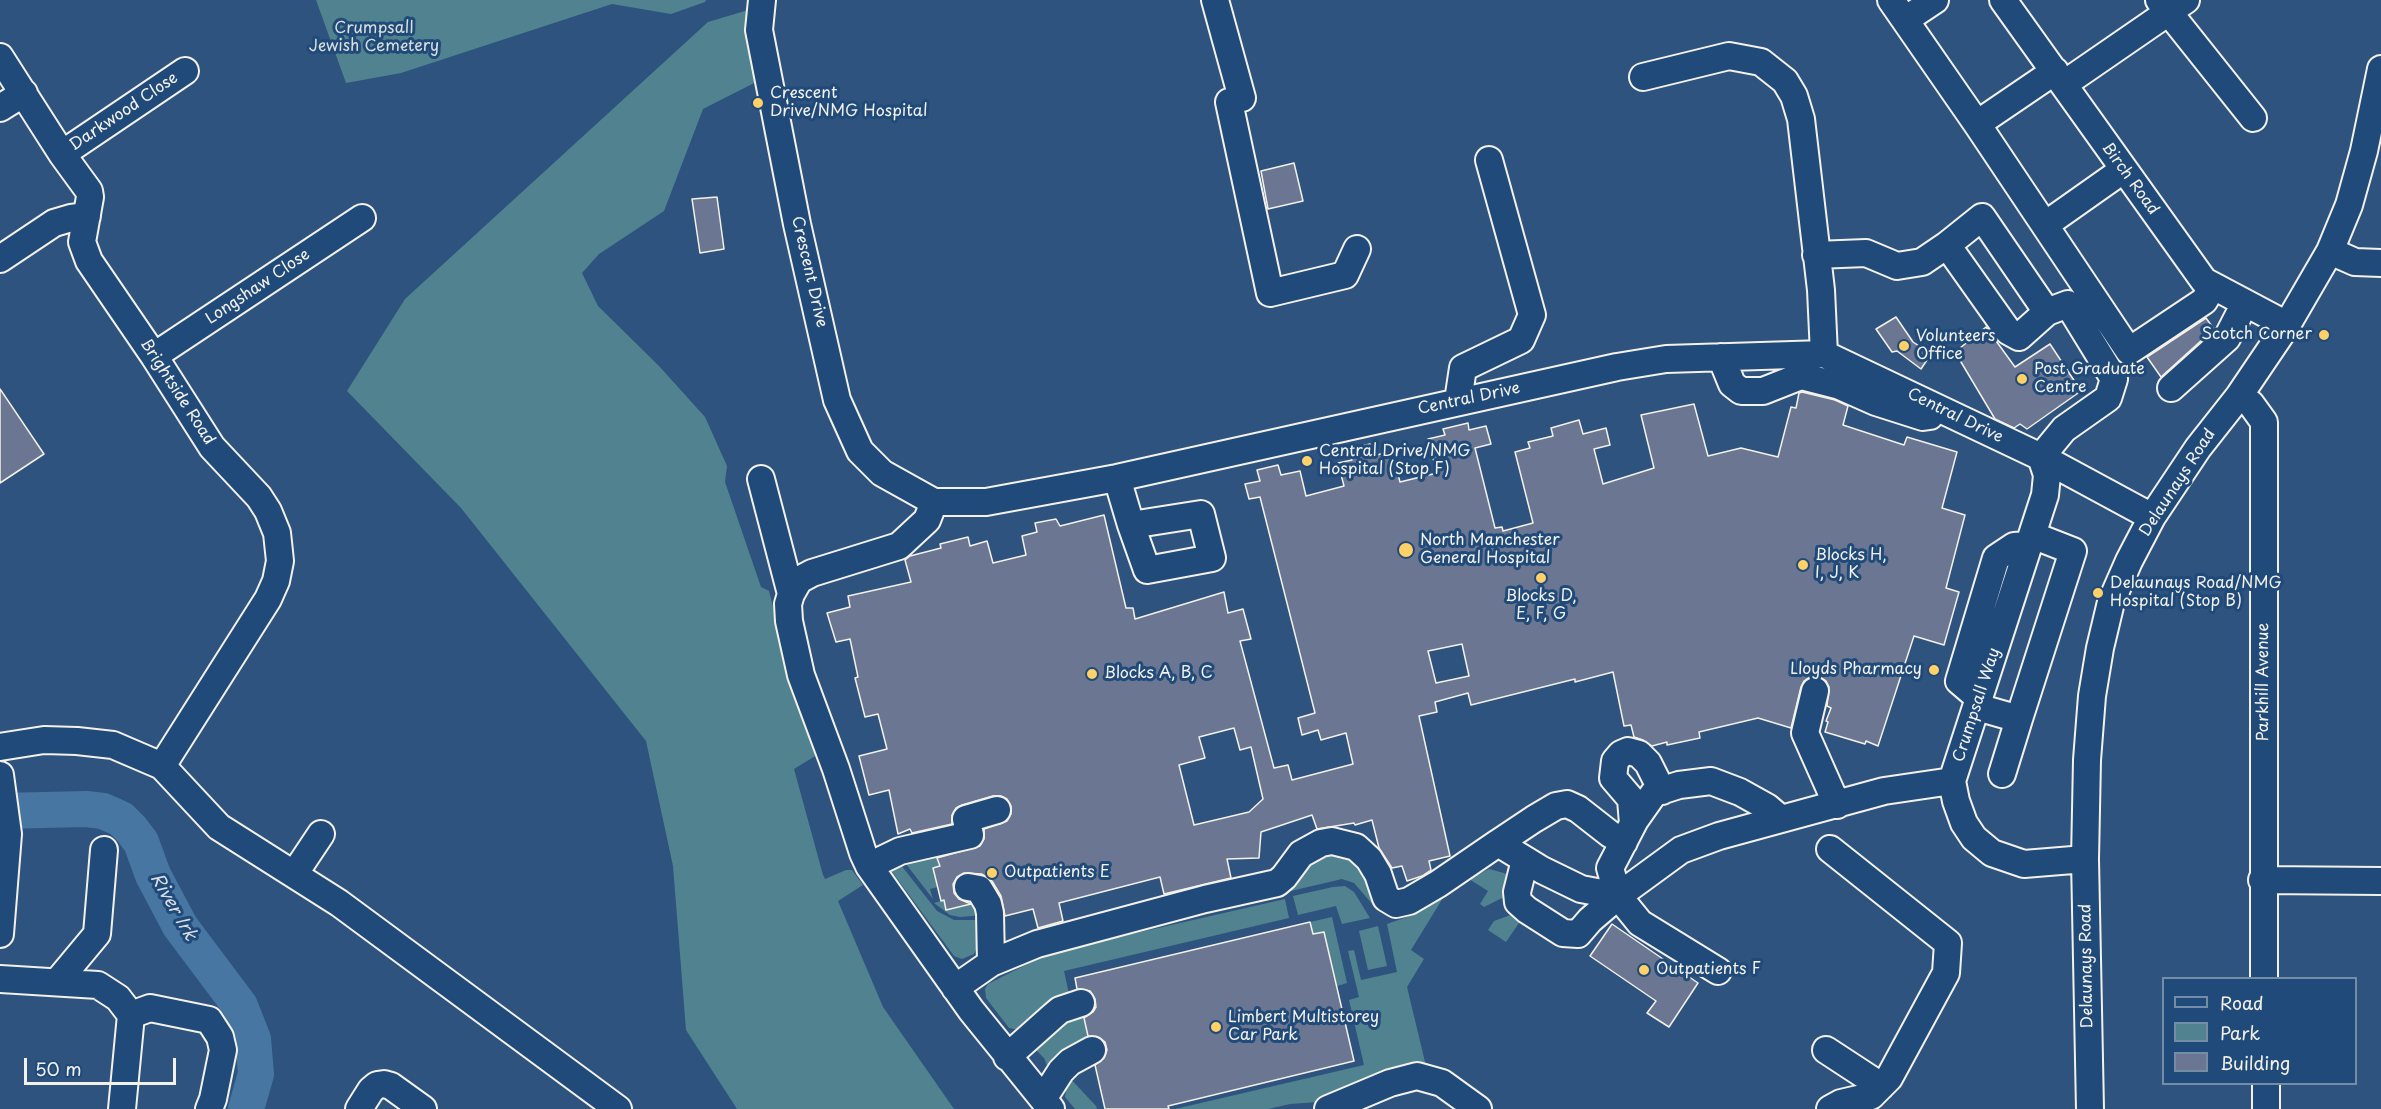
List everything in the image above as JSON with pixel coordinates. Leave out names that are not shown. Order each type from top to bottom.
[{"type":"street","name":"Crescent Drive","points":[[762,0],[759,30],[797,224],[837,400],[860,451],[882,473],[934,502]]},
{"type":"street","points":[[1215,0],[1236,100],[1270,293],[1345,275],[1357,249]]},
{"type":"street","points":[[1935,0],[1898,10],[2129,351],[2204,301],[2213,286]]},
{"type":"street","name":"Birch Road","points":[[2003,0],[2204,281],[2288,325]]},
{"type":"street","points":[[1977,124],[2059,78],[2170,4],[2253,118]]},
{"type":"street","points":[[1642,77],[1729,56],[1761,62],[1785,81],[1794,96],[1801,119],[1821,290],[1824,354]]},
{"type":"street","name":"Brightside Road","points":[[0,57],[62,154],[89,191],[90,197],[82,242],[84,251],[212,447],[252,489],[268,511],[277,533],[280,561],[276,581],[268,599],[162,766]]},
{"type":"street","name":"Delaunays Road","points":[[2090,1109],[2085,859],[2089,738],[2092,696],[2111,602],[2152,517],[2198,448],[2239,396],[2288,325],[2330,250],[2349,205],[2355,184],[2381,69]]},
{"type":"street","name":"Darkwood Close","points":[[62,154],[185,71]]},
{"type":"street","points":[[0,108],[24,93]]},
{"type":"street","points":[[1458,401],[1462,368],[1521,340],[1532,315],[1489,160]]},
{"type":"street","points":[[2044,225],[2123,170]]},
{"type":"street","points":[[0,259],[54,223],[87,216]]},
{"type":"street","points":[[1816,255],[1866,253],[1897,266],[1922,262],[1982,217],[2114,379],[2108,398],[2064,429],[2041,457]]},
{"type":"street","name":"Longshaw Close","points":[[154,356],[362,218]]},
{"type":"street","points":[[1947,245],[2008,331],[2019,338],[2058,308]]},
{"type":"street","points":[[2330,250],[2355,262],[2381,263]]},
{"type":"street","points":[[2171,388],[2227,338],[2245,303]]},
{"type":"street","name":"Central Drive","points":[[934,502],[986,502],[1117,478],[1617,367],[1666,359],[1824,354],[2041,457],[2152,517]]},
{"type":"street","points":[[1721,357],[1731,384],[1742,391],[1763,391],[1801,376],[1840,386],[1876,402],[1923,417],[1954,416]]},
{"type":"street","name":"Parkhill Avenue","points":[[2239,396],[2251,404],[2264,422],[2265,760],[2262,880],[2264,977]]},
{"type":"street","name":"Crumpsall Way","points":[[2041,457],[2048,475],[2045,495],[1952,781],[1964,822],[1974,838],[1992,853],[2024,864],[2085,859]]},
{"type":"street","points":[[1117,478],[1131,525]]},
{"type":"street","points":[[761,479],[791,594]]},
{"type":"street","points":[[934,502],[927,520],[899,546],[812,573],[799,580],[788,604],[789,621],[801,675],[836,769],[855,833],[869,866],[1007,1058],[1047,1104],[1061,1071],[1070,1062],[1092,1050]]},
{"type":"street","points":[[2002,774],[2073,551],[2030,540]]},
{"type":"street","points":[[1815,691],[1805,734],[1837,805]]},
{"type":"street","points":[[1979,703],[2019,719]]},
{"type":"street","points":[[0,747],[44,740],[77,741],[113,746],[162,766],[219,827],[339,903],[618,1109]]},
{"type":"street","points":[[1628,833],[1631,800],[1613,777],[1612,768],[1615,761],[1621,754],[1628,751],[1639,754],[1648,763],[1662,791]]},
{"type":"street","points":[[0,775],[8,834],[0,934]]},
{"type":"street","points":[[1718,971],[1640,923],[1618,896],[1610,868],[1628,833],[1654,793],[1679,785],[1711,781],[1740,792],[1767,807],[1782,819]]},
{"type":"street","points":[[1525,860],[1517,892],[1518,902],[1563,933],[1578,934],[1590,920],[1618,896],[1681,850],[1719,836],[1884,791],[1952,781]]},
{"type":"street","points":[[955,988],[991,963],[1038,944],[1205,899],[1277,883],[1301,855],[1321,843],[1332,842],[1356,847],[1369,859],[1378,874],[1386,898],[1396,904],[1409,901],[1549,810],[1567,804],[1578,809],[1610,834],[1628,833]]},
{"type":"street","points":[[869,866],[900,851],[970,835],[966,819],[997,810]]},
{"type":"street","points":[[294,873],[321,834]]},
{"type":"street","points":[[1498,843],[1581,889],[1618,896]]},
{"type":"street","points":[[1830,849],[1948,943],[1946,973],[1889,1078],[1871,1096],[1841,1103],[1830,1109]]},
{"type":"street","points":[[57,982],[98,934],[104,850]]},
{"type":"street","points":[[2262,880],[2381,881]]},
{"type":"street","points":[[968,887],[979,889],[988,904],[991,963]]},
{"type":"street","points":[[0,979],[98,985],[118,998],[131,1015],[122,1109]]},
{"type":"street","points":[[1007,1058],[1060,1010],[1081,1003]]},
{"type":"street","points":[[131,1015],[150,1008],[209,1020],[220,1037],[223,1050],[209,1109]]},
{"type":"street","points":[[1826,1050],[1881,1086]]},
{"type":"street","points":[[1328,1109],[1390,1083],[1417,1076],[1442,1083],[1472,1105]]},
{"type":"street","points":[[359,1109],[377,1084],[384,1084],[391,1086],[423,1109]]},
{"type":"street","points":[[2266,1085],[2266,1109]]},
{"type":"green space","name":"Crumpsall Jewish Cemetery","points":[[316,0],[706,0],[671,14],[612,4],[401,73],[346,83]]},
{"type":"green space","points":[[755,8],[758,81],[703,109],[664,211],[599,254],[582,273],[598,306],[659,366],[705,417],[727,466],[725,482],[761,587],[769,591],[779,630],[820,753],[794,769],[823,875],[825,879],[846,870],[852,870],[863,885],[838,901],[883,1007],[954,1109],[737,1109],[686,1030],[673,866],[646,741],[461,508],[347,391],[405,299],[708,22]]},
{"type":"green space","points":[[934,846],[940,866],[933,868],[938,887],[930,889],[933,899],[906,864],[907,861]]},
{"type":"green space","points":[[1323,850],[1360,858],[1375,904],[1373,905],[1354,883],[1342,879],[1261,898]]},
{"type":"green space","points":[[897,860],[937,911],[954,920],[978,920],[979,943],[974,954],[962,959],[954,956],[887,865]]},
{"type":"green space","points":[[1489,869],[1514,878],[1506,896],[1484,907],[1480,904],[1488,891],[1469,879]]},
{"type":"green space","points":[[1345,886],[1354,892],[1370,918],[1342,924],[1336,906],[1298,915],[1293,896]]},
{"type":"green space","points":[[1446,893],[1411,950],[1424,959],[1407,987],[1426,1066],[1332,1101],[1290,1104],[1268,1109],[1175,1109],[1364,1065],[1349,1000],[1359,997],[1348,951],[1354,950],[1361,980],[1397,972],[1387,924],[1407,917]]},
{"type":"green space","points":[[979,896],[984,915],[960,917],[950,915],[934,903],[944,900],[947,910],[968,905],[967,899]]},
{"type":"green space","points":[[1285,899],[1289,918],[1064,971],[1069,994],[1046,1004],[1019,1030],[1009,1028],[986,998],[985,989],[988,984],[1049,953]]},
{"type":"green space","points":[[1516,913],[1523,917],[1506,942],[1488,930],[1494,921]]},
{"type":"green space","points":[[1332,917],[1347,983],[1337,986],[1324,932],[1313,934],[1310,922]]},
{"type":"green space","points":[[1378,926],[1387,966],[1368,970],[1359,931]]},
{"type":"green space","points":[[1082,1010],[1090,1043],[1048,1068],[1044,1058],[1036,1050],[1040,1046],[1037,1041]]},
{"type":"green space","points":[[1067,1075],[1097,1109],[1075,1109],[1065,1097],[1066,1091],[1061,1085]]},
{"type":"building","points":[[1294,163],[1303,201],[1268,209],[1261,171]]},
{"type":"building","points":[[717,197],[724,249],[700,253],[692,199]]},
{"type":"building","name":"Volunteers Office","points":[[1896,317],[1913,342],[1931,354],[1921,369],[1897,351],[1892,352],[1876,329]]},
{"type":"building","points":[[2206,318],[2214,329],[2161,377],[2147,357]]},
{"type":"building","name":"Post Graduate Centre","points":[[1986,327],[2015,367],[2050,344],[2081,391],[2027,429],[2020,424],[2014,428],[1995,419],[1955,352]]},
{"type":"building","points":[[0,389],[44,454],[0,483]]},
{"type":"building","points":[[1799,393],[1835,400],[1848,406],[1843,425],[1904,445],[1907,437],[1957,452],[1942,508],[1965,515],[1946,588],[1959,592],[1944,645],[1914,636],[1878,746],[1825,732],[1831,708],[1827,706],[1829,687],[1826,681],[1818,676],[1804,681],[1791,728],[1758,718],[1699,732],[1700,738],[1652,746],[1634,737],[1631,725],[1624,726],[1613,672],[1471,705],[1468,693],[1435,702],[1437,712],[1419,716],[1450,856],[1429,861],[1431,870],[1422,876],[1407,881],[1402,866],[1392,868],[1379,848],[1372,820],[1355,825],[1354,823],[1317,829],[1312,815],[1261,832],[1259,858],[1227,859],[1231,878],[1164,894],[1160,877],[1059,903],[1063,921],[1038,928],[1033,909],[1005,916],[1001,896],[992,881],[982,874],[964,873],[957,877],[953,884],[954,893],[959,899],[971,904],[946,910],[944,900],[941,901],[933,868],[940,866],[937,858],[980,846],[984,839],[984,829],[1007,821],[1011,814],[1011,806],[1007,799],[993,796],[962,805],[956,808],[952,815],[952,824],[912,833],[910,829],[898,834],[889,790],[869,795],[859,756],[887,749],[878,714],[865,717],[855,678],[858,677],[850,639],[836,642],[827,613],[850,607],[848,596],[911,582],[905,560],[910,556],[941,548],[940,544],[968,537],[970,546],[987,541],[993,563],[1026,555],[1022,536],[1037,532],[1035,523],[1056,519],[1060,526],[1104,515],[1126,608],[1133,608],[1135,619],[1224,592],[1228,613],[1243,609],[1251,639],[1240,641],[1274,768],[1288,765],[1292,780],[1353,764],[1346,733],[1321,740],[1318,730],[1302,735],[1298,718],[1315,713],[1260,497],[1249,499],[1245,484],[1260,481],[1257,470],[1278,465],[1281,475],[1300,471],[1306,496],[1344,486],[1338,463],[1352,460],[1350,449],[1370,444],[1373,456],[1392,451],[1400,482],[1437,473],[1428,439],[1445,435],[1443,429],[1468,423],[1469,430],[1486,426],[1491,444],[1475,448],[1495,528],[1502,527],[1503,531],[1533,523],[1515,452],[1530,448],[1528,442],[1553,436],[1551,428],[1579,420],[1583,434],[1606,428],[1610,445],[1594,449],[1603,484],[1654,468],[1641,415],[1694,404],[1708,456],[1741,448],[1778,457],[1791,407],[1796,408]],"holes":[[[1462,644],[1469,676],[1436,683],[1428,651]],[[1234,728],[1240,750],[1251,747],[1263,799],[1249,812],[1194,825],[1179,765],[1205,758],[1199,737]]]},
{"type":"building","name":"Limbert Multistorey Car Park","points":[[1310,922],[1313,934],[1324,932],[1354,1061],[1168,1106],[1169,1109],[1105,1109],[1095,1065],[1104,1058],[1107,1050],[1105,1042],[1100,1038],[1088,1036],[1084,1018],[1096,1007],[1095,999],[1090,991],[1077,989],[1075,978]]},
{"type":"building","name":"Outpatients F","points":[[1612,924],[1698,983],[1669,1027],[1647,1013],[1656,1001],[1590,956]]},
{"type":"waterway","name":"River Irk","points":[[0,811],[86,809],[103,811],[121,819],[131,829],[141,842],[153,875],[180,926],[240,1006],[253,1039],[256,1074],[246,1109]]},
{"type":"place","name":"Crescent Drive/NMG Hospital","points":[[758,103]]},
{"type":"place","name":"Scotch Corner","points":[[2324,335]]},
{"type":"place","name":"Volunteers Office","points":[[1904,346]]},
{"type":"place","name":"Post Graduate Centre","points":[[2022,379]]},
{"type":"place","name":"Central Drive/NMG Hospital (Stop F)","points":[[1307,461]]},
{"type":"place","name":"North Manchester General Hospital","points":[[1406,550]]},
{"type":"place","name":"Blocks H, I, J, K","points":[[1803,565]]},
{"type":"place","name":"Blocks D, E, F, G","points":[[1541,578]]},
{"type":"place","name":"Delaunays Road/NMG Hospital (Stop B)","points":[[2098,593]]},
{"type":"place","name":"Lloyds Pharmacy","points":[[1934,670]]},
{"type":"place","name":"Blocks A, B, C","points":[[1092,674]]},
{"type":"place","name":"Outpatients E","points":[[992,873]]},
{"type":"place","name":"Outpatients F","points":[[1644,970]]},
{"type":"place","name":"Limbert Multistorey Car Park","points":[[1216,1027]]}]
